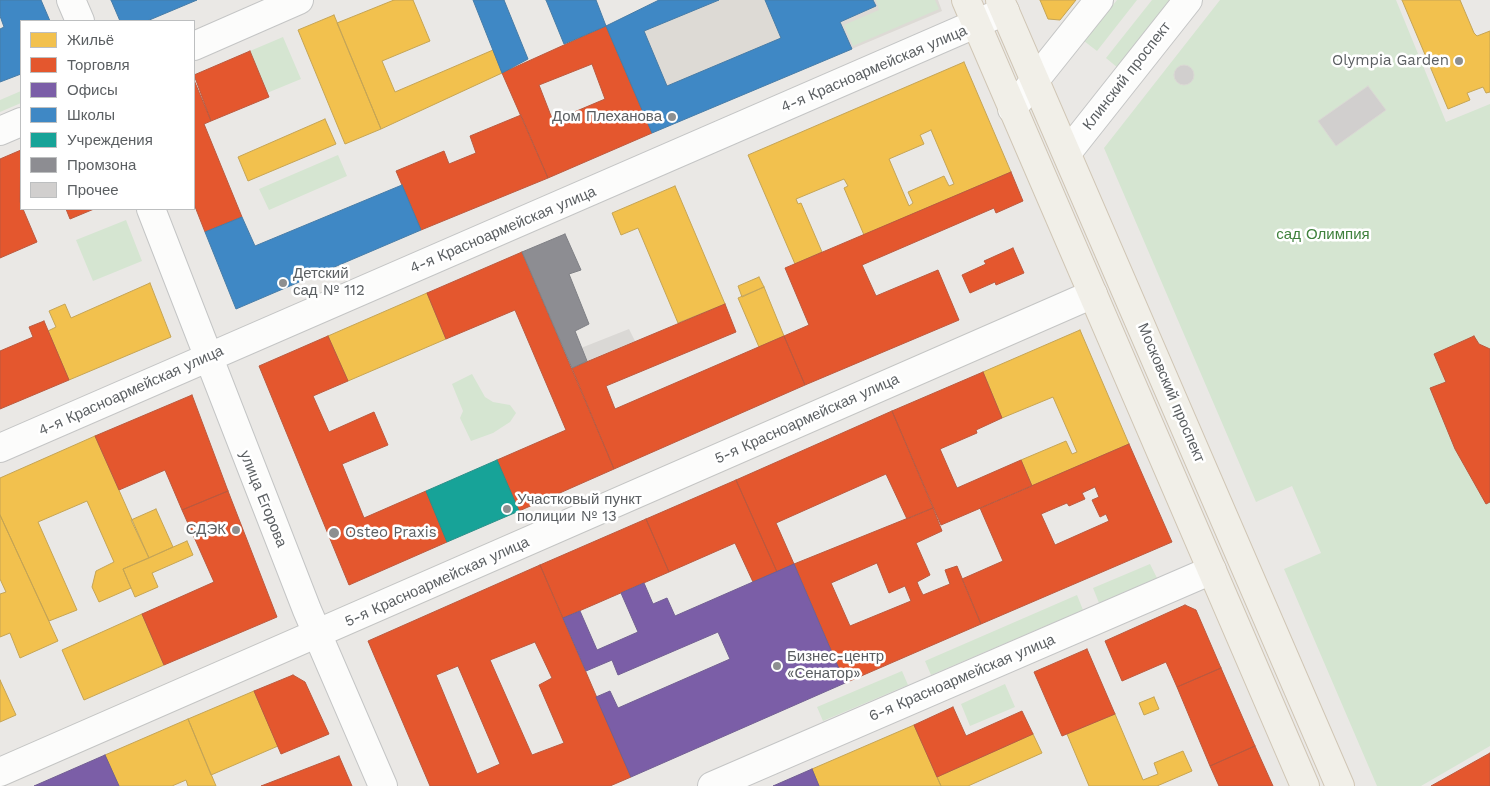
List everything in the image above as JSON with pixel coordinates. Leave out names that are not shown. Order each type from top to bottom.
[{"type":"main road","name":"Московский проспект","points":[[1002,6],[1340,786]]},
{"type":"main road","points":[[971,12],[1305,786]]},
{"type":"street","points":[[71,0],[80,20]]},
{"type":"street","points":[[195,46],[299,0]]},
{"type":"street","points":[[1012,109],[1099,0]]},
{"type":"street","name":"Клинский проспект","points":[[1066,153],[1188,0]]},
{"type":"street","name":"4-я Красноармейская улица","points":[[0,448],[207,358],[971,12],[1002,6]]},
{"type":"street","points":[[0,131],[20,122]]},
{"type":"street","name":"улица Егорова","points":[[151,210],[207,358],[317,634],[383,786]]},
{"type":"street","name":"5-я Красноармейская улица","points":[[0,772],[1093,294]]},
{"type":"street","name":"6-я Красноармейская улица","points":[[712,786],[1212,570]]},
{"type":"shaded area","points":[[659,0],[938,0],[942,11],[652,133],[606,26]]},
{"type":"shaded area","points":[[629,329],[635,341],[587,361],[581,348]]},
{"type":"green space","points":[[876,0],[935,0],[939,9],[853,46],[844,25],[879,10]]},
{"type":"green space","points":[[1117,0],[1137,0],[1097,51],[1084,41]]},
{"type":"green space","points":[[1152,0],[1172,0],[1118,68],[1106,58]]},
{"type":"green space","name":"сад Олимпия","points":[[1220,0],[1396,0],[1446,122],[1490,104],[1490,746],[1421,786],[1377,786],[1284,569],[1321,553],[1292,486],[1256,502],[1104,148]]},
{"type":"green space","points":[[283,37],[301,79],[267,93],[250,51]]},
{"type":"green space","points":[[20,91],[20,103],[0,112],[0,100]]},
{"type":"green space","points":[[338,155],[347,176],[269,210],[259,189]]},
{"type":"green space","points":[[126,220],[142,261],[93,281],[76,240]]},
{"type":"green space","points":[[472,374],[485,397],[493,402],[510,405],[516,413],[510,422],[493,433],[471,441],[460,418],[463,411],[452,384]]},
{"type":"green space","points":[[1150,564],[1157,578],[1099,603],[1093,588]]},
{"type":"green space","points":[[1077,595],[1083,610],[931,675],[925,661]]},
{"type":"green space","points":[[902,671],[908,685],[823,721],[817,707]]},
{"type":"green space","points":[[1005,684],[1015,707],[970,726],[961,704]]},
{"type":"building: Жильё","points":[[394,0],[413,0],[430,41],[382,61],[395,92],[493,50],[502,73],[381,129],[337,23]]},
{"type":"building: Жильё","points":[[1040,0],[1076,0],[1060,20],[1048,19]]},
{"type":"building: Жильё","name":"Olympiа Garden","points":[[1402,0],[1460,0],[1474,33],[1477,36],[1490,31],[1490,92],[1486,93],[1483,87],[1467,93],[1470,100],[1448,109]]},
{"type":"building: Жильё","points":[[334,15],[381,129],[345,144],[298,30]]},
{"type":"building: Жильё","points":[[964,62],[1011,172],[864,235],[844,188],[848,186],[844,179],[796,199],[798,204],[801,203],[822,252],[795,264],[748,155]],"holes":[[[931,130],[954,184],[949,186],[944,176],[908,192],[913,203],[909,206],[889,159],[924,144],[920,135]]]},
{"type":"building: Жильё","points":[[325,119],[336,144],[248,181],[238,157]]},
{"type":"building: Жильё","points":[[675,186],[725,304],[678,323],[638,228],[621,235],[612,213]]},
{"type":"building: Жильё","points":[[759,277],[764,287],[742,297],[738,286]]},
{"type":"building: Жильё","points":[[150,283],[171,337],[69,380],[48,331],[56,327],[49,311],[65,304],[71,318]]},
{"type":"building: Жильё","points":[[764,287],[784,336],[759,347],[738,298]]},
{"type":"building: Жильё","points":[[427,293],[446,339],[348,381],[328,336]]},
{"type":"building: Жильё","points":[[1080,330],[1129,444],[1032,486],[1021,460],[1066,441],[1072,454],[1077,452],[1053,397],[1002,418],[983,372]]},
{"type":"building: Жильё","points":[[95,436],[149,558],[123,569],[131,588],[99,602],[92,587],[96,571],[114,562],[87,501],[38,522],[77,610],[49,621],[0,515],[0,478]]},
{"type":"building: Жильё","points":[[156,509],[173,547],[149,558],[131,520]]},
{"type":"building: Жильё","points":[[0,515],[58,641],[20,658],[10,633],[0,637],[0,594],[6,592],[0,579]]},
{"type":"building: Жильё","points":[[187,541],[193,555],[152,573],[158,587],[135,597],[123,569]]},
{"type":"building: Жильё","points":[[142,614],[164,665],[84,700],[62,650]]},
{"type":"building: Жильё","points":[[0,680],[16,715],[0,722]]},
{"type":"building: Жильё","points":[[254,691],[278,746],[211,775],[188,719]]},
{"type":"building: Жильё","points":[[1154,697],[1159,709],[1144,715],[1139,703]]},
{"type":"building: Жильё","points":[[1115,714],[1143,780],[1158,774],[1154,763],[1183,751],[1192,771],[1157,786],[1089,786],[1067,734]]},
{"type":"building: Жильё","points":[[188,719],[216,786],[188,786],[186,780],[172,786],[119,786],[105,755]]},
{"type":"building: Жильё","points":[[914,725],[941,786],[819,786],[812,769]]},
{"type":"building: Жильё","points":[[1033,734],[1042,753],[968,786],[941,786],[937,777]]},
{"type":"building: Торговля","points":[[606,26],[652,133],[548,178],[502,73]],"holes":[[[592,64],[605,99],[553,121],[539,85]]]},
{"type":"building: Торговля","points":[[250,51],[269,97],[211,121],[195,75]]},
{"type":"building: Торговля","points":[[195,82],[211,121],[204,124],[242,217],[205,232],[195,207]]},
{"type":"building: Торговля","points":[[521,115],[548,178],[421,230],[396,171],[444,151],[449,164],[476,153],[470,136]]},
{"type":"building: Торговля","points":[[20,150],[20,210],[23,210],[37,242],[0,258],[0,159]]},
{"type":"building: Торговля","points":[[1011,172],[1023,201],[996,213],[994,208],[862,265],[876,296],[938,270],[959,320],[805,385],[784,336],[809,325],[785,268]]},
{"type":"building: Торговля","points":[[66,210],[92,210],[70,219]]},
{"type":"building: Торговля","points":[[1013,248],[1024,273],[996,285],[995,282],[970,293],[962,275],[986,264],[984,261]]},
{"type":"building: Торговля","points":[[522,252],[614,469],[519,511],[497,460],[566,430],[515,310],[446,339],[427,293]]},
{"type":"building: Торговля","points":[[725,304],[736,332],[606,386],[615,409],[784,336],[805,385],[614,469],[572,368]]},
{"type":"building: Торговля","points":[[44,321],[69,380],[0,409],[0,351],[33,337],[29,327]]},
{"type":"building: Торговля","points":[[328,336],[348,381],[313,396],[329,432],[374,412],[388,445],[342,464],[364,518],[426,491],[447,542],[349,585],[259,366]]},
{"type":"building: Торговля","points":[[1474,336],[1479,344],[1490,349],[1490,502],[1486,504],[1455,449],[1430,388],[1446,382],[1434,354]]},
{"type":"building: Торговля","points":[[983,372],[1002,418],[976,430],[977,433],[940,449],[957,488],[1021,460],[1032,486],[941,525],[892,411]]},
{"type":"building: Торговля","points":[[192,395],[228,491],[182,510],[165,470],[119,490],[95,436]]},
{"type":"building: Торговля","points":[[892,411],[933,508],[907,519],[886,474],[776,523],[794,564],[777,572],[736,480]]},
{"type":"building: Торговля","points":[[1129,444],[1172,542],[981,624],[962,579],[1003,561],[980,508]],"holes":[[[1095,487],[1099,497],[1092,500],[1100,517],[1106,514],[1109,521],[1055,545],[1041,514],[1067,503],[1069,506],[1085,499],[1082,493]]]},
{"type":"building: Торговля","points":[[736,480],[777,572],[753,582],[735,543],[669,572],[646,519]]},
{"type":"building: Торговля","points":[[228,491],[277,617],[164,665],[142,614],[214,582],[182,510]]},
{"type":"building: Торговля","points":[[933,508],[942,531],[916,543],[930,575],[917,582],[919,587],[923,595],[950,584],[945,570],[957,566],[981,624],[845,683],[794,564]],"holes":[[[877,563],[889,593],[905,586],[911,601],[850,626],[831,583]]]},
{"type":"building: Торговля","points":[[646,519],[669,572],[563,618],[540,565]]},
{"type":"building: Торговля","points":[[540,565],[631,777],[610,786],[430,786],[368,641]],"holes":[[[535,642],[552,678],[539,685],[564,743],[532,755],[490,660]],[[458,666],[500,764],[477,774],[436,675]]]},
{"type":"building: Торговля","points":[[1185,605],[1196,610],[1221,668],[1177,687],[1166,662],[1122,681],[1105,641]]},
{"type":"building: Торговля","points":[[1087,649],[1115,714],[1062,736],[1034,672]]},
{"type":"building: Торговля","points":[[1221,668],[1255,746],[1210,766],[1177,687]]},
{"type":"building: Торговля","points":[[293,675],[305,682],[329,734],[281,754],[254,691]]},
{"type":"building: Торговля","points":[[953,707],[966,736],[1022,711],[1033,734],[937,777],[914,725]]},
{"type":"building: Торговля","points":[[1255,746],[1273,786],[1219,786],[1210,766]]},
{"type":"building: Торговля","points":[[1490,753],[1490,786],[1431,786]]},
{"type":"building: Торговля","points":[[339,756],[352,786],[261,786]]},
{"type":"building: Офисы","name":"Бизнес-центр «Сенатор»","points":[[794,564],[845,683],[631,777],[596,697],[610,691],[618,708],[730,659],[718,632],[618,675],[612,660],[586,671],[563,618],[580,611],[597,650],[638,632],[621,593],[644,583],[653,604],[667,598],[675,616]]},
{"type":"building: Офисы","points":[[105,755],[119,786],[34,786]]},
{"type":"building: Офисы","points":[[812,769],[819,786],[773,786]]},
{"type":"building: Школы","points":[[0,0],[41,0],[50,20],[20,20],[20,74],[0,82],[0,29],[4,27],[0,16]]},
{"type":"building: Школы","points":[[111,0],[197,0],[149,20],[120,20]]},
{"type":"building: Школы","points":[[473,0],[504,0],[528,59],[502,73]]},
{"type":"building: Школы","points":[[546,0],[596,0],[606,26],[564,44]]},
{"type":"building: Школы","points":[[659,0],[719,0],[644,31],[667,86],[781,38],[765,0],[873,0],[876,6],[840,22],[852,49],[652,133],[606,26]]},
{"type":"building: Школы","points":[[402,185],[421,230],[236,309],[205,232],[242,217],[255,246]]},
{"type":"building: Учреждения","points":[[497,460],[519,511],[447,542],[426,491]]},
{"type":"building: Промзона","points":[[565,234],[581,270],[569,274],[589,324],[575,331],[587,361],[572,368],[522,252]]},
{"type":"building: Прочее","points":[[1180,65],[1188,65],[1194,71],[1194,79],[1188,85],[1180,85],[1174,79],[1174,71]]},
{"type":"building: Прочее","points":[[1368,86],[1386,110],[1336,146],[1318,121]]},
{"type":"place","name":"Olympiа Garden","points":[[1459,61]]},
{"type":"place","name":"Дом Плеханова","points":[[672,117]]},
{"type":"place","name":"Детский сад № 112","points":[[283,283]]},
{"type":"place","name":"Участковый пункт полиции № 13","points":[[507,509]]},
{"type":"place","name":"СДЭК","points":[[236,530]]},
{"type":"place","name":"Osteo Praxis","points":[[334,533]]},
{"type":"place","name":"Бизнес-центр «Сенатор»","points":[[777,666]]}]
